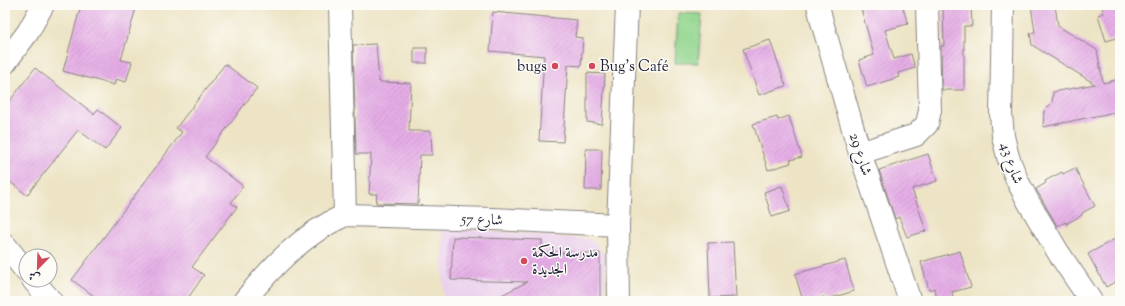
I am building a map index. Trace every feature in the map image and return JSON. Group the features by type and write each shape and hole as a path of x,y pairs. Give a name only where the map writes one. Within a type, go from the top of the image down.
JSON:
{"street":[{"path":"5,63 28,32 43,5"},
{"path":"340,5 345,215"},
{"path":"619,301 618,225 627,5"},
{"name":"شارع 29","path":"818,5 860,153 910,301"},
{"path":"860,153 916,135 927,124 930,110 927,5"},
{"name":"شارع 43","path":"1003,5 1001,114 1003,136 1008,157 1016,180 1029,203 1058,252 1091,301"},
{"name":"شارع 57","path":"244,301 266,274 308,236 328,223 345,215 492,219 618,225"},
{"path":"5,245 18,261"},
{"path":"39,288 50,301"}],"shaded area":[{"name":"مدرسة الحكمة الجديدة","path":"443,227 588,239 596,243 605,256 605,301 443,301"}],"green space":[{"path":"678,13 702,14 698,63 675,63"}],"building":[{"path":"81,5 137,5 121,60 132,62 126,82 116,79 114,85 63,71"},
{"path":"860,5 902,5 908,24 885,30 894,59 911,54 915,68 898,73 899,77 867,87 859,60 874,55"},
{"path":"943,5 971,5 972,26 964,26 964,90 942,90 941,46 944,46"},
{"path":"1031,5 1055,5 1058,26 1097,50 1103,83 1120,79 1120,111 1043,127 1044,111 1052,103 1053,92 1095,84 1032,45 1030,33 1035,32"},
{"path":"1101,5 1120,5 1120,37 1106,41 1098,15 1104,13"},
{"path":"493,12 577,20 575,37 583,38 581,66 568,65 563,142 539,141 544,56 490,51"},
{"path":"770,40 786,86 759,95 743,49"},
{"path":"376,44 379,82 411,83 409,131 431,131 432,155 420,155 418,204 376,203 377,194 369,194 371,154 356,154 353,45"},
{"path":"414,48 427,48 427,63 414,63"},
{"path":"225,64 257,88 205,157 243,186 231,203 237,207 192,267 204,275 186,301 101,301 72,280 182,132 176,128"},
{"path":"35,68 94,114 98,109 122,128 105,150 78,130 27,195 5,178 5,107"},
{"path":"587,73 605,74 602,124 587,122"},
{"path":"789,116 802,157 790,160 791,163 768,170 753,124 777,117 778,120"},
{"path":"586,149 602,149 601,190 585,190"},
{"path":"928,154 937,181 912,189 926,231 907,237 899,217 895,219 879,170"},
{"path":"1075,168 1095,206 1066,224 1066,222 1057,226 1036,189 1046,183 1045,181 1062,172 1063,174"},
{"path":"782,186 790,211 772,217 764,192"},
{"path":"1120,236 1120,279 1106,287 1088,254"},
{"name":"مدرسة الحكمة الجديدة","path":"453,237 542,240 542,253 600,253 600,301 490,301 527,282 451,280"},
{"path":"733,242 736,297 710,298 708,243"},
{"path":"960,251 971,287 952,292 954,301 938,301 934,288 929,290 921,262"},
{"path":"845,260 854,291 825,300 824,297 810,301 803,301 795,274"}],"place":[{"name":"bugs","path":"555,66"},
{"name":"Bug's Café","path":"592,66"},
{"name":"مدرسة الحكمة الجديدة","path":"524,261"}]}
